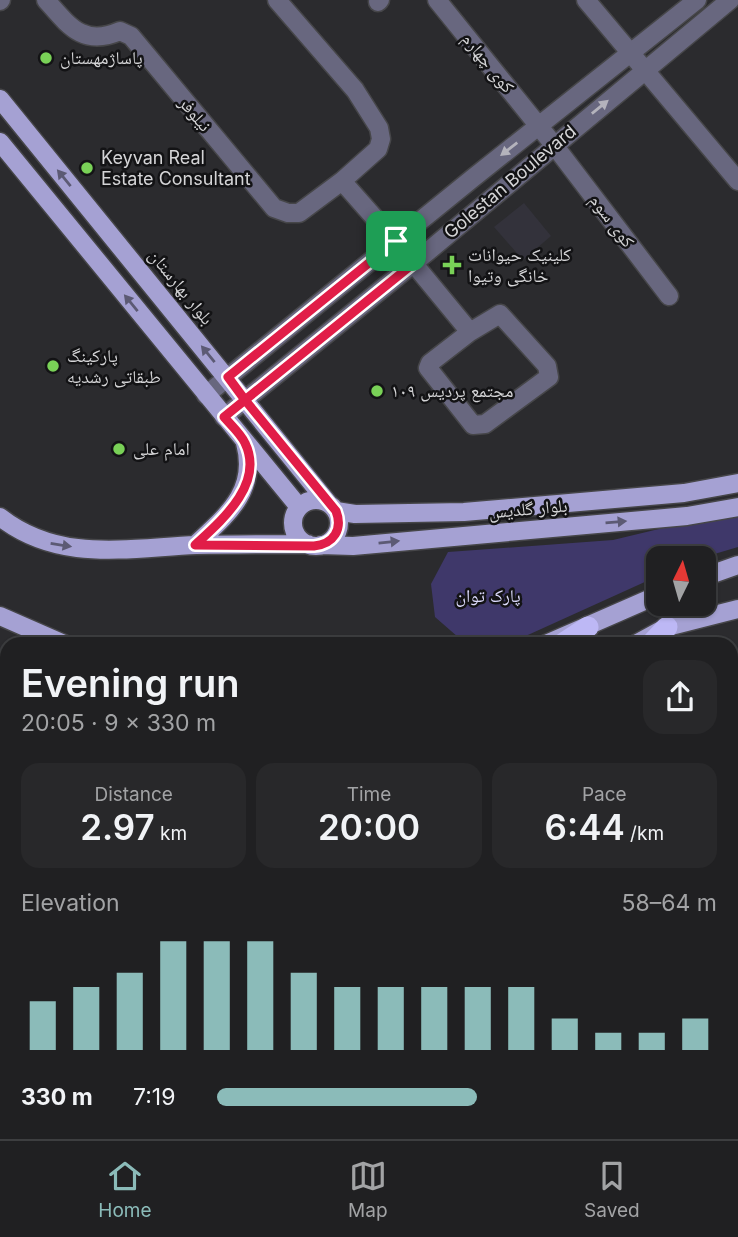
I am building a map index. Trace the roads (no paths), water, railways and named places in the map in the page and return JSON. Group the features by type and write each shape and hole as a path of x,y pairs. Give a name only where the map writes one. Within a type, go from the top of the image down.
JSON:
{"highway":[{"path":"573,637 588,627"},
{"path":"658,637 667,627"}],"main road":[{"name":"بلوار بهارستان","path":"0,99 332,507"},
{"path":"0,142 299,507"},
{"path":"195,545 220,522 244,490 250,460 245,442"},
{"name":"بلوار گلدیس","path":"332,507 355,514 464,512 684,493 738,483"},
{"path":"316,499 332,507 340,523 336,534 327,543 315,545 301,541 293,521 299,507 316,499"},
{"name":"بلوار گلدیس","path":"0,517 15,529 53,545 109,551 195,545 353,546 687,516 738,507"},
{"path":"716,573 738,565"},
{"path":"563,637 646,600"},
{"path":"649,637 667,627 738,609"},
{"path":"0,616 48,637"}],"street":[{"name":"نیلوفر","path":"46,0 77,32 93,38 120,32 131,36 274,208 288,213 299,213 342,181 378,149 381,139 379,128 355,90 277,0"},
{"name":"کوی چهارم","path":"437,0 554,145"},
{"path":"586,0 738,181"},
{"name":"Golestan Boulevard","path":"206,395 697,0"},
{"name":"Golestan Boulevard","path":"224,417 730,0"},
{"name":"کوی سوم","path":"554,145 670,296"},
{"path":"342,181 396,241 470,332"},
{"path":"500,314 547,366 549,372 549,377 485,424 478,426 473,425 428,368 430,363 470,332 500,314"}],"place":[{"name":"پاساژمهستان","path":"46,58"},
{"name":"Keyvan Real Estate Consultant","path":"87,168"},
{"name":"کلینیک حیوانات خانگی وتیوا","path":"452,265"},
{"name":"پارکینگ طبقاتی رشدیه","path":"53,366"},
{"name":"مجتمع پردیس ۱۰۹","path":"377,391"},
{"name":"امام علی","path":"119,449"}],"park label":[{"name":"پارک توان","path":"488,596"}]}
